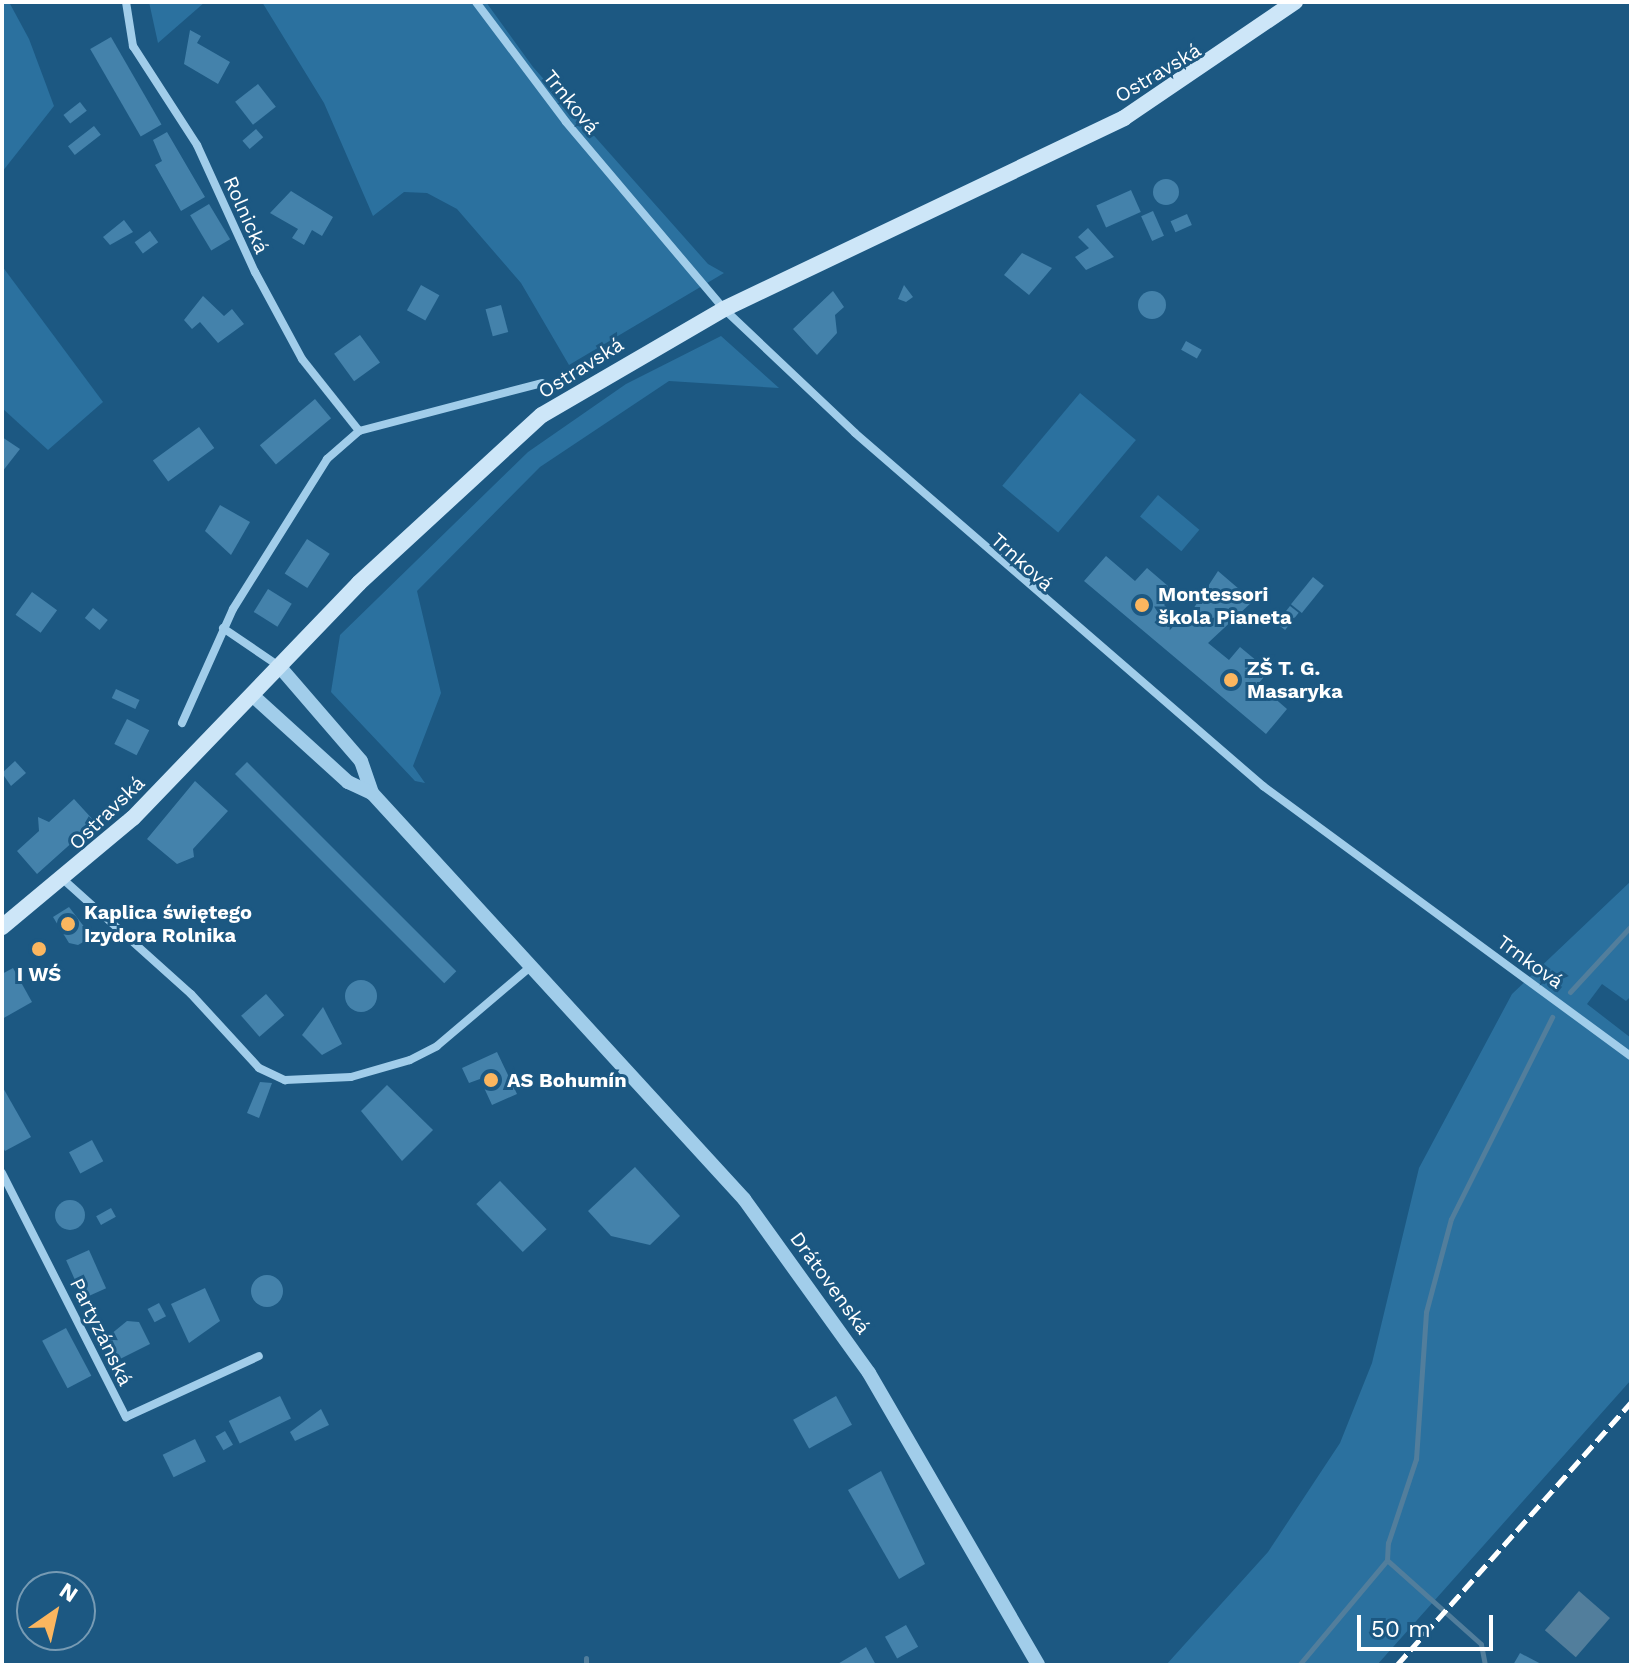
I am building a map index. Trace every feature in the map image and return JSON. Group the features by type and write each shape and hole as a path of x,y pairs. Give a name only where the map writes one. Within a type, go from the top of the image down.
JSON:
{"main road":[{"name":"Ostravská","path":"2,927 65,881 451,495 542,415 724,309 1124,118 1295,2"}],"street":[{"name":"Rolnická","path":"126,2 133,46 197,145 261,285 302,359 359,431"},
{"name":"Trnková","path":"476,2 566,122 724,309 1030,591 1179,717 1631,1056"},
{"name":"Ostravská","path":"359,431 542,383"},
{"path":"182,723 223,628 302,490 359,431"},
{"path":"223,628 279,666"},
{"name":"Drátovenská","path":"279,666 361,761 372,793"},
{"name":"Drátovenská","path":"252,695 348,782 372,793 744,1199 876,1385 1038,1665"},
{"path":"65,881 191,994 259,1068 285,1080 351,1077 410,1060 437,1046 530,967"},
{"name":"Partyzánská","path":"2,1173 126,1417 259,1356"}],"shaded area":[{"path":"2,2 9,2 29,39 54,106 2,172"},
{"path":"149,2 205,2 158,43"},
{"path":"262,2 486,2 533,67 708,264 724,273 569,365 521,283 457,209 427,193 404,192 373,216 324,103"},
{"path":"2,266 103,402 48,450 2,408"},
{"path":"721,336 779,388 669,381 540,467 417,591 441,693 413,766 425,783 415,781 331,692 340,635 528,452 626,384"},
{"path":"1080,393 1136,440 1058,533 1002,486"},
{"path":"1158,495 1199,530 1181,551 1140,516"},
{"path":"1631,881 1631,996 1626,1001 1602,984 1587,1004 1631,1038 1631,1380 1377,1665 1166,1665 1268,1552 1340,1443 1372,1363 1419,1168 1512,994"},
{"path":"1579,1591 1610,1618 1576,1657 1545,1630"}],"building":[{"path":"190,30 201,36 197,43 230,62 218,84 184,64"},
{"path":"111,37 162,124 141,136 90,49"},
{"path":"258,84 276,107 253,125 235,102"},
{"path":"80,102 87,111 70,124 63,115"},
{"path":"94,126 101,135 75,155 68,146"},
{"path":"256,129 263,137 250,149 242,141"},
{"path":"167,132 205,197 181,211 155,165 162,161 153,140"},
{"path":"1166,179 1175,183 1179,192 1175,201 1166,205 1157,201 1153,192 1157,183"},
{"path":"1131,190 1141,212 1106,227 1096,205"},
{"path":"291,191 333,217 322,236 312,230 304,245 292,238 298,229 270,213"},
{"path":"209,204 230,239 211,250 190,215"},
{"path":"1153,211 1164,236 1152,241 1141,216"},
{"path":"1187,214 1192,225 1175,232 1171,221"},
{"path":"124,220 133,232 110,245 103,237"},
{"path":"1088,228 1114,257 1086,270 1075,257 1089,248 1078,237"},
{"path":"150,231 158,242 143,253 135,242"},
{"path":"1022,253 1052,268 1029,295 1004,275"},
{"path":"421,285 439,295 425,321 407,310"},
{"path":"904,285 913,297 906,302 898,299"},
{"path":"833,291 844,307 835,315 837,333 817,355 793,329"},
{"path":"1152,291 1162,295 1166,305 1162,315 1152,319 1142,315 1138,305 1142,295"},
{"path":"203,296 224,316 232,309 244,324 218,343 200,322 192,329 184,320"},
{"path":"501,305 508,332 493,336 486,309"},
{"path":"360,335 380,363 354,381 334,354"},
{"path":"1186,341 1202,350 1197,358 1181,350"},
{"path":"315,399 331,418 276,464 260,445"},
{"path":"199,427 214,448 168,482 153,461"},
{"path":"2,437 20,449 2,472"},
{"path":"220,505 250,522 231,555 205,531"},
{"path":"307,539 330,554 307,588 285,573"},
{"path":"1106,556 1135,581 1147,568 1175,592 1164,605 1184,623 1218,571 1253,601 1208,643 1229,660 1240,647 1269,671 1258,684 1287,709 1266,734 1084,581"},
{"path":"1313,577 1324,586 1302,613 1291,604"},
{"path":"268,589 292,604 277,627 254,612"},
{"path":"32,592 57,610 41,633 16,615"},
{"path":"1290,606 1299,613 1285,630 1276,623"},
{"path":"93,608 108,620 100,630 85,618"},
{"path":"116,689 140,700 135,709 112,698"},
{"path":"127,719 149,730 137,755 114,744"},
{"path":"15,761 26,773 11,786 2,773"},
{"path":"247,762 456,971 444,983 235,774"},
{"path":"195,781 228,811 193,849 194,857 177,864 147,839"},
{"path":"74,799 95,822 37,874 17,851 39,831 38,817 49,822"},
{"name":"Kaplica świętego Izydora Rolnika","path":"69,907 92,937 78,945 69,943 53,917"},
{"path":"13,968 32,1002 2,1019 2,974"},
{"path":"361,980 372,985 377,996 372,1007 361,1012 350,1007 345,996 350,985"},
{"path":"266,994 284,1015 259,1037 241,1016"},
{"path":"323,1007 342,1044 322,1055 302,1035"},
{"path":"497,1052 517,1094 492,1105 480,1079 469,1083 462,1068"},
{"path":"260,1082 272,1083 259,1118 247,1113"},
{"path":"387,1085 433,1130 402,1161 361,1111"},
{"path":"2,1086 31,1137 5,1151 2,1146"},
{"path":"92,1140 103,1161 80,1173 69,1152"},
{"path":"635,1167 680,1216 650,1245 611,1236 588,1211"},
{"path":"500,1181 547,1229 523,1252 476,1204"},
{"path":"70,1200 81,1204 85,1215 81,1226 70,1230 59,1226 55,1215 59,1204"},
{"path":"111,1208 116,1217 101,1225 96,1216"},
{"path":"89,1250 106,1288 83,1299 66,1260"},
{"path":"267,1275 278,1280 283,1291 278,1302 267,1307 256,1302 251,1291 256,1280"},
{"path":"205,1288 220,1321 189,1343 171,1304"},
{"path":"159,1303 166,1316 155,1322 148,1309"},
{"path":"127,1321 139,1322 150,1344 116,1361 105,1339"},
{"path":"66,1328 91,1376 68,1388 42,1341"},
{"path":"280,1396 291,1418 240,1443 229,1421"},
{"path":"836,1396 852,1425 809,1449 793,1420"},
{"path":"321,1409 329,1425 295,1441 290,1432"},
{"path":"225,1431 233,1445 223,1450 215,1436"},
{"path":"195,1439 206,1461 174,1477 163,1455"},
{"path":"881,1471 925,1564 899,1579 848,1490"},
{"path":"906,1625 918,1647 897,1659 885,1637"},
{"path":"866,1647 876,1665 836,1665"},
{"path":"1520,1653 1543,1665 1513,1665"}],"waterway":[{"path":"1570,992 1631,926"},
{"path":"1485,1665 1481,1644 1387,1560 1388,1543 1416,1459 1426,1312 1451,1219 1552,1017"},
{"path":"1299,1665 1387,1560"},
{"path":"586,1658 586,1665"}],"railway":[{"path":"1397,1665 1631,1402"}],"place":[{"name":"Montessori škola Pianeta","path":"1142,605"},
{"name":"ZŠ T. G. Masaryka","path":"1231,680"},
{"name":"Kaplica świętego Izydora Rolnika","path":"68,924"},
{"name":"I WŚ","path":"39,949"},
{"name":"AS Bohumín","path":"491,1080"}]}
